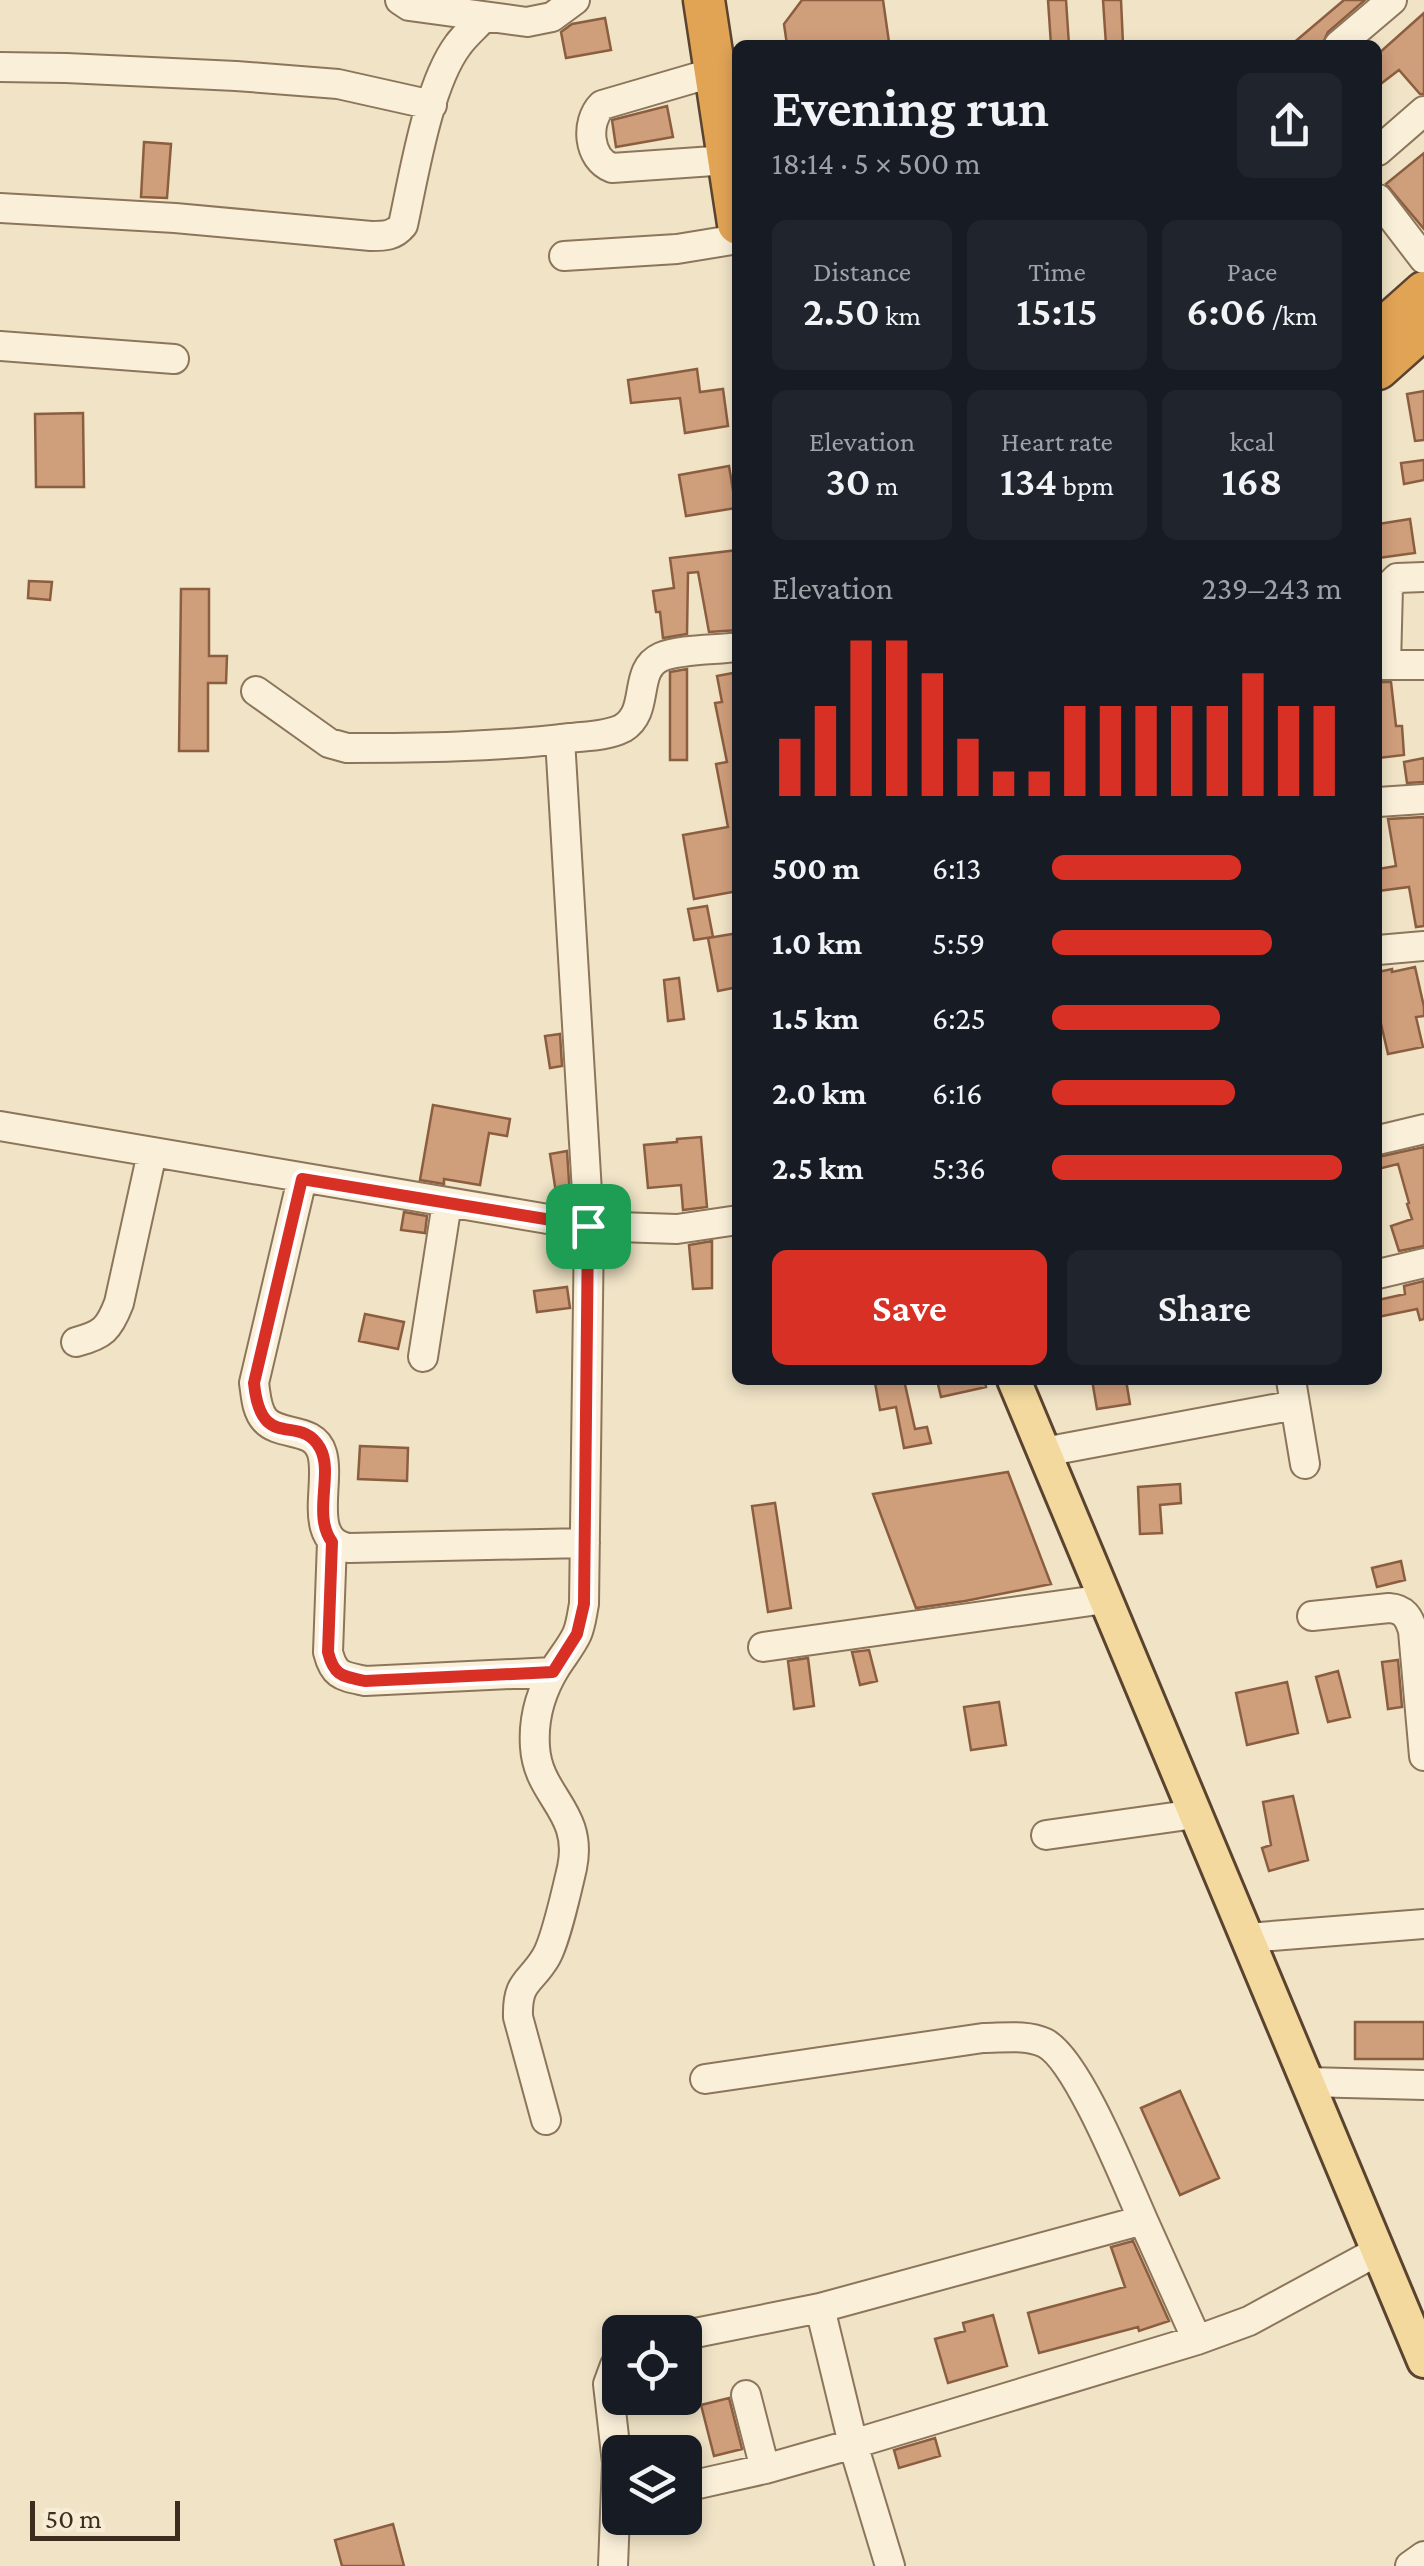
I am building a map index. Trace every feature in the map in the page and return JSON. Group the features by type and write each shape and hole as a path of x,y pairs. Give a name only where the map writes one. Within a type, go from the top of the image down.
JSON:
{"highway":[{"path":"704,0 732,186"},
{"path":"1382,329 1424,292"},
{"path":"1382,365 1424,328"}],"main road":[{"path":"1016,1385 1424,2361"}],"street":[{"path":"400,0 409,6 527,22 552,17 575,0"},
{"path":"1346,40 1392,0"},
{"path":"0,208 384,236 396,233 403,225 432,105 447,64 484,16"},
{"path":"0,67 142,71 338,84 432,105"},
{"path":"715,72 602,104 594,113 590,128 595,155 612,168 728,160"},
{"path":"1382,148 1424,111"},
{"path":"1382,204 1424,258"},
{"path":"564,256 677,249 732,240"},
{"path":"0,346 174,359"},
{"path":"1424,577 1397,578 1388,587 1382,664 1424,665"},
{"path":"256,691 329,743 347,748 490,745 560,739 610,733 630,722 640,702 646,668 658,658 732,649"},
{"path":"546,2120 518,2017 518,2000 522,1986 547,1956 573,1865 573,1832 566,1812 539,1771 535,1722 540,1698 577,1634 584,1604 585,1543 588,1226 560,739"},
{"path":"1382,802 1424,799"},
{"path":"1382,950 1424,946"},
{"path":"0,1126 588,1226 677,1229 732,1221"},
{"path":"1382,1139 1424,1128"},
{"path":"76,1342 96,1337 113,1318 152,1153"},
{"path":"302,1179 254,1383 262,1418 307,1436 320,1447 324,1457 326,1534 332,1542 349,1548 585,1543"},
{"path":"422,1357 447,1203"},
{"path":"1382,1273 1424,1263"},
{"path":"1044,1452 1293,1393 1305,1464"},
{"path":"332,1542 328,1652 338,1674 365,1681 553,1672"},
{"path":"764,1647 1105,1599"},
{"path":"1312,1616 1389,1608 1405,1613 1413,1631 1424,1756"},
{"path":"1046,1834 1195,1814"},
{"path":"1246,1938 1424,1924"},
{"path":"705,2079 983,2038 1026,2037 1046,2044 1066,2060 1096,2118 1197,2340"},
{"path":"1307,2082 1424,2085"},
{"path":"702,2332 820,2308 1144,2220"},
{"path":"702,2483 765,2470 1197,2340 1249,2321 1378,2251"},
{"path":"820,2308 853,2444 890,2566"},
{"path":"746,2394 765,2470"},
{"path":"614,2566 616,2535"},
{"path":"1410,2566 1424,2556"}],"building":[{"path":"802,0 883,0 889,40 786,40 784,24"},
{"path":"1048,0 1066,0 1069,40 1051,40"},
{"path":"1103,0 1121,0 1123,40 1106,40"},
{"path":"1344,0 1365,0 1328,32 1324,40 1297,40"},
{"path":"1424,13 1424,94 1399,70 1382,83 1382,50"},
{"path":"605,18 611,50 566,58 561,32 572,24"},
{"path":"667,106 673,137 616,147 612,120"},
{"path":"144,142 171,144 167,198 141,197"},
{"path":"1424,153 1424,229 1386,184"},
{"path":"697,369 700,392 723,389 728,426 685,433 680,398 631,403 628,380"},
{"path":"1424,391 1424,440 1415,441 1407,394"},
{"path":"83,413 84,487 36,487 35,414"},
{"path":"1424,460 1424,480 1404,484 1401,463"},
{"path":"729,466 732,509 686,516 679,475"},
{"path":"1410,519 1415,553 1382,557 1382,523"},
{"path":"732,551 732,630 709,632 698,572 688,573 687,634 663,638 653,591 674,588 670,558"},
{"path":"29,581 52,582 50,600 28,598"},
{"path":"181,589 209,589 209,656 227,656 226,683 208,683 208,751 179,751"},
{"path":"687,669 687,760 670,760 670,672"},
{"path":"732,673 732,892 694,899 683,835 728,827 716,764 727,762 715,703 722,702 717,676"},
{"path":"1382,682 1391,682 1396,726 1402,726 1404,755 1382,758"},
{"path":"1424,758 1424,782 1407,783 1404,762"},
{"path":"1424,817 1424,926 1416,927 1409,887 1382,890 1382,868 1396,866 1388,819"},
{"path":"707,906 713,937 694,940 688,909"},
{"path":"732,934 732,988 718,991 708,938"},
{"path":"1415,967 1424,1007 1424,1016 1416,1017 1423,1047 1388,1054 1382,1028 1382,971"},
{"path":"679,978 684,1019 668,1021 664,980"},
{"path":"560,1034 562,1066 550,1068 545,1036"},
{"path":"433,1105 510,1119 507,1136 489,1133 480,1185 420,1180"},
{"path":"701,1137 707,1207 683,1210 681,1185 648,1188 644,1145"},
{"path":"1424,1147 1424,1246 1399,1251 1391,1226 1412,1219 1398,1164 1382,1168 1382,1156"},
{"path":"567,1151 570,1197 557,1199 550,1154"},
{"path":"404,1212 427,1216 425,1233 401,1230"},
{"path":"712,1241 712,1288 693,1289 689,1245"},
{"path":"1424,1281 1424,1319 1420,1320 1417,1309 1382,1316 1382,1299 1405,1294 1404,1286"},
{"path":"567,1287 570,1308 537,1312 534,1291"},
{"path":"365,1314 404,1322 398,1349 359,1341"},
{"path":"875,1385 905,1385 915,1429 927,1427 931,1443 904,1448 896,1407 880,1410"},
{"path":"938,1385 986,1385 986,1387 941,1397"},
{"path":"1093,1385 1127,1385 1130,1404 1097,1409"},
{"path":"360,1446 408,1448 407,1481 358,1479"},
{"path":"1008,1472 1051,1584 916,1608 873,1494"},
{"path":"1180,1484 1181,1503 1160,1505 1162,1533 1140,1534 1138,1487"},
{"path":"775,1503 791,1608 768,1612 752,1506"},
{"path":"1401,1561 1405,1580 1377,1587 1372,1568"},
{"path":"869,1650 877,1681 860,1685 852,1652"},
{"path":"808,1658 814,1706 794,1709 788,1661"},
{"path":"1398,1660 1402,1707 1388,1709 1382,1662"},
{"path":"1338,1671 1350,1717 1328,1722 1316,1677"},
{"path":"1287,1682 1298,1733 1247,1745 1236,1693"},
{"path":"999,1702 1006,1745 971,1750 964,1707"},
{"path":"1293,1796 1308,1860 1269,1871 1262,1848 1271,1845 1263,1802"},
{"path":"1355,2022 1424,2022 1424,2059 1355,2059"},
{"path":"1180,2091 1219,2178 1180,2195 1141,2108"},
{"path":"1133,2241 1169,2321 1039,2353 1028,2313 1125,2287 1111,2247"},
{"path":"993,2315 1007,2366 948,2383 935,2339 965,2331 963,2323"},
{"path":"729,2398 742,2449 714,2456 702,2405"},
{"path":"935,2438 940,2456 899,2468 894,2450"},
{"path":"393,2524 404,2566 342,2566 335,2540"}],"route":[{"path":"302,1179 588,1226 584,1604 577,1634 553,1672 365,1681 338,1674 328,1652 332,1542 326,1534 324,1518 324,1457 320,1447 307,1436 262,1418 254,1383 302,1179"}]}
